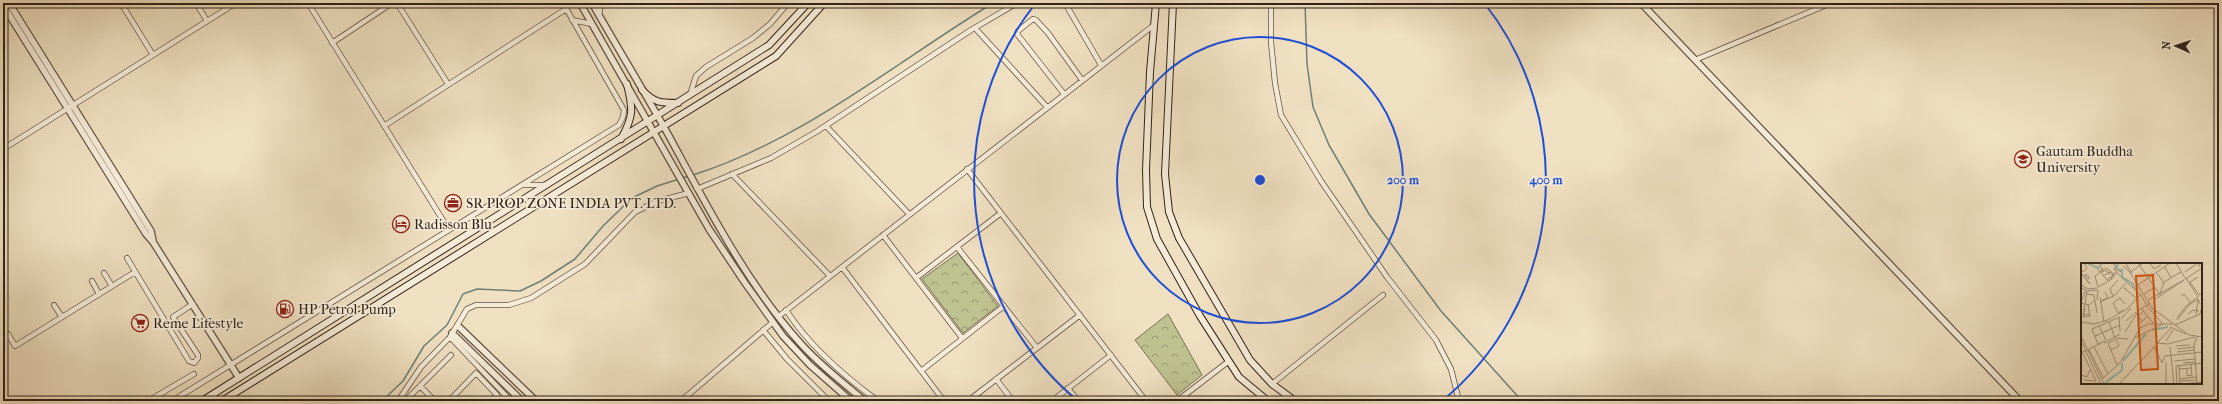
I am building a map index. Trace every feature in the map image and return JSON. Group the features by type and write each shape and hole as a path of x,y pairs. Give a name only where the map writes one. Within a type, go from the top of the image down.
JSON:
{"main road":[{"path":"202,401 649,122 769,45 808,3"},
{"path":"222,401 776,56 824,3"},
{"path":"1156,3 1150,72 1146,170 1148,207 1157,239 1200,316 1228,361 1239,377 1268,401"},
{"path":"1173,3 1165,174 1169,212 1179,238 1218,308 1250,360 1272,384 1295,401"},
{"path":"620,140 632,117 632,106 627,84"},
{"path":"642,90 652,100 659,103 678,103"}],"street":[{"path":"9,3 151,231 153,242"},
{"path":"121,3 153,54"},
{"path":"196,3 207,21"},
{"path":"3,149 236,3"},
{"path":"308,3 449,230"},
{"path":"332,42 392,3"},
{"path":"397,3 448,84"},
{"path":"172,401 619,125 624,117 624,110 563,3"},
{"path":"580,3 709,229 783,336 810,365 851,401"},
{"path":"592,3 663,126 716,224 779,316 801,344 823,366 865,401"},
{"path":"599,15 601,3"},
{"path":"689,96 696,76 706,67 753,38 770,24 788,3"},
{"path":"696,187 771,158 826,126 975,28 1018,3"},
{"path":"1065,3 1101,65"},
{"path":"1271,3 1271,42 1275,83 1281,115 1321,181 1387,277 1436,340 1450,369 1459,401"},
{"path":"1641,3 2020,401"},
{"path":"1695,60 1831,3"},
{"path":"3,5 146,234 153,242 239,378"},
{"path":"384,126 566,9"},
{"path":"572,20 592,24"},
{"path":"1064,94 1017,34 1018,31 1030,21 1036,20 1048,33 1082,80"},
{"path":"779,316 1154,25"},
{"path":"975,28 1047,107"},
{"path":"826,126 909,214"},
{"path":"967,169 1146,401"},
{"path":"732,174 830,276"},
{"path":"522,185 547,185"},
{"path":"398,401 421,367 458,326 467,309 476,305 508,304 518,302 550,287 585,264 635,212 654,203 689,193"},
{"path":"916,278 1001,213"},
{"path":"883,235 962,338"},
{"path":"957,247 1037,348"},
{"path":"127,258 189,361 194,363 198,358 198,355 173,317 193,304"},
{"path":"842,267 944,401"},
{"path":"8,334 15,346 135,272"},
{"path":"104,273 112,286"},
{"path":"92,281 99,294"},
{"path":"1272,384 1383,295"},
{"path":"54,304 62,317"},
{"path":"921,371 1004,306"},
{"path":"786,310 810,340 860,388 878,401"},
{"path":"968,401 1080,315"},
{"path":"681,401 773,322"},
{"path":"458,326 536,401"},
{"path":"763,330 787,359 829,401"},
{"path":"451,335 511,401"},
{"path":"451,335 522,401"},
{"path":"405,401 450,355"},
{"path":"1052,401 1111,355"},
{"path":"1177,401 1228,361"},
{"path":"449,401 476,373 497,395 491,401"},
{"path":"148,401 194,374"},
{"path":"996,379 1013,401"},
{"path":"420,386 435,401"},
{"path":"1068,388 1078,401"}],"green space":[{"path":"958,253 998,306 963,333 922,279"},
{"path":"1168,314 1202,375 1177,395 1135,340"}],"waterway":[{"path":"693,175 733,160 772,142 810,121 884,75 956,26 993,3"},
{"path":"1305,3 1307,64 1313,107 1329,145 1369,214 1441,311 1522,401"},
{"path":"382,401 403,381 424,346 447,325 463,294 477,289 520,291 541,281 575,259 603,226 632,198 657,186 689,176"}],"place":[{"name":"Gautam Buddha University","path":"2023,159"},
{"name":"SR PROP ZONE INDIA PVT. LTD.","path":"453,203"},
{"name":"Radisson Blu","path":"401,224"},
{"name":"HP Petrol Pump","path":"285,309"},
{"name":"Reme Lifestyle","path":"140,323"}]}
